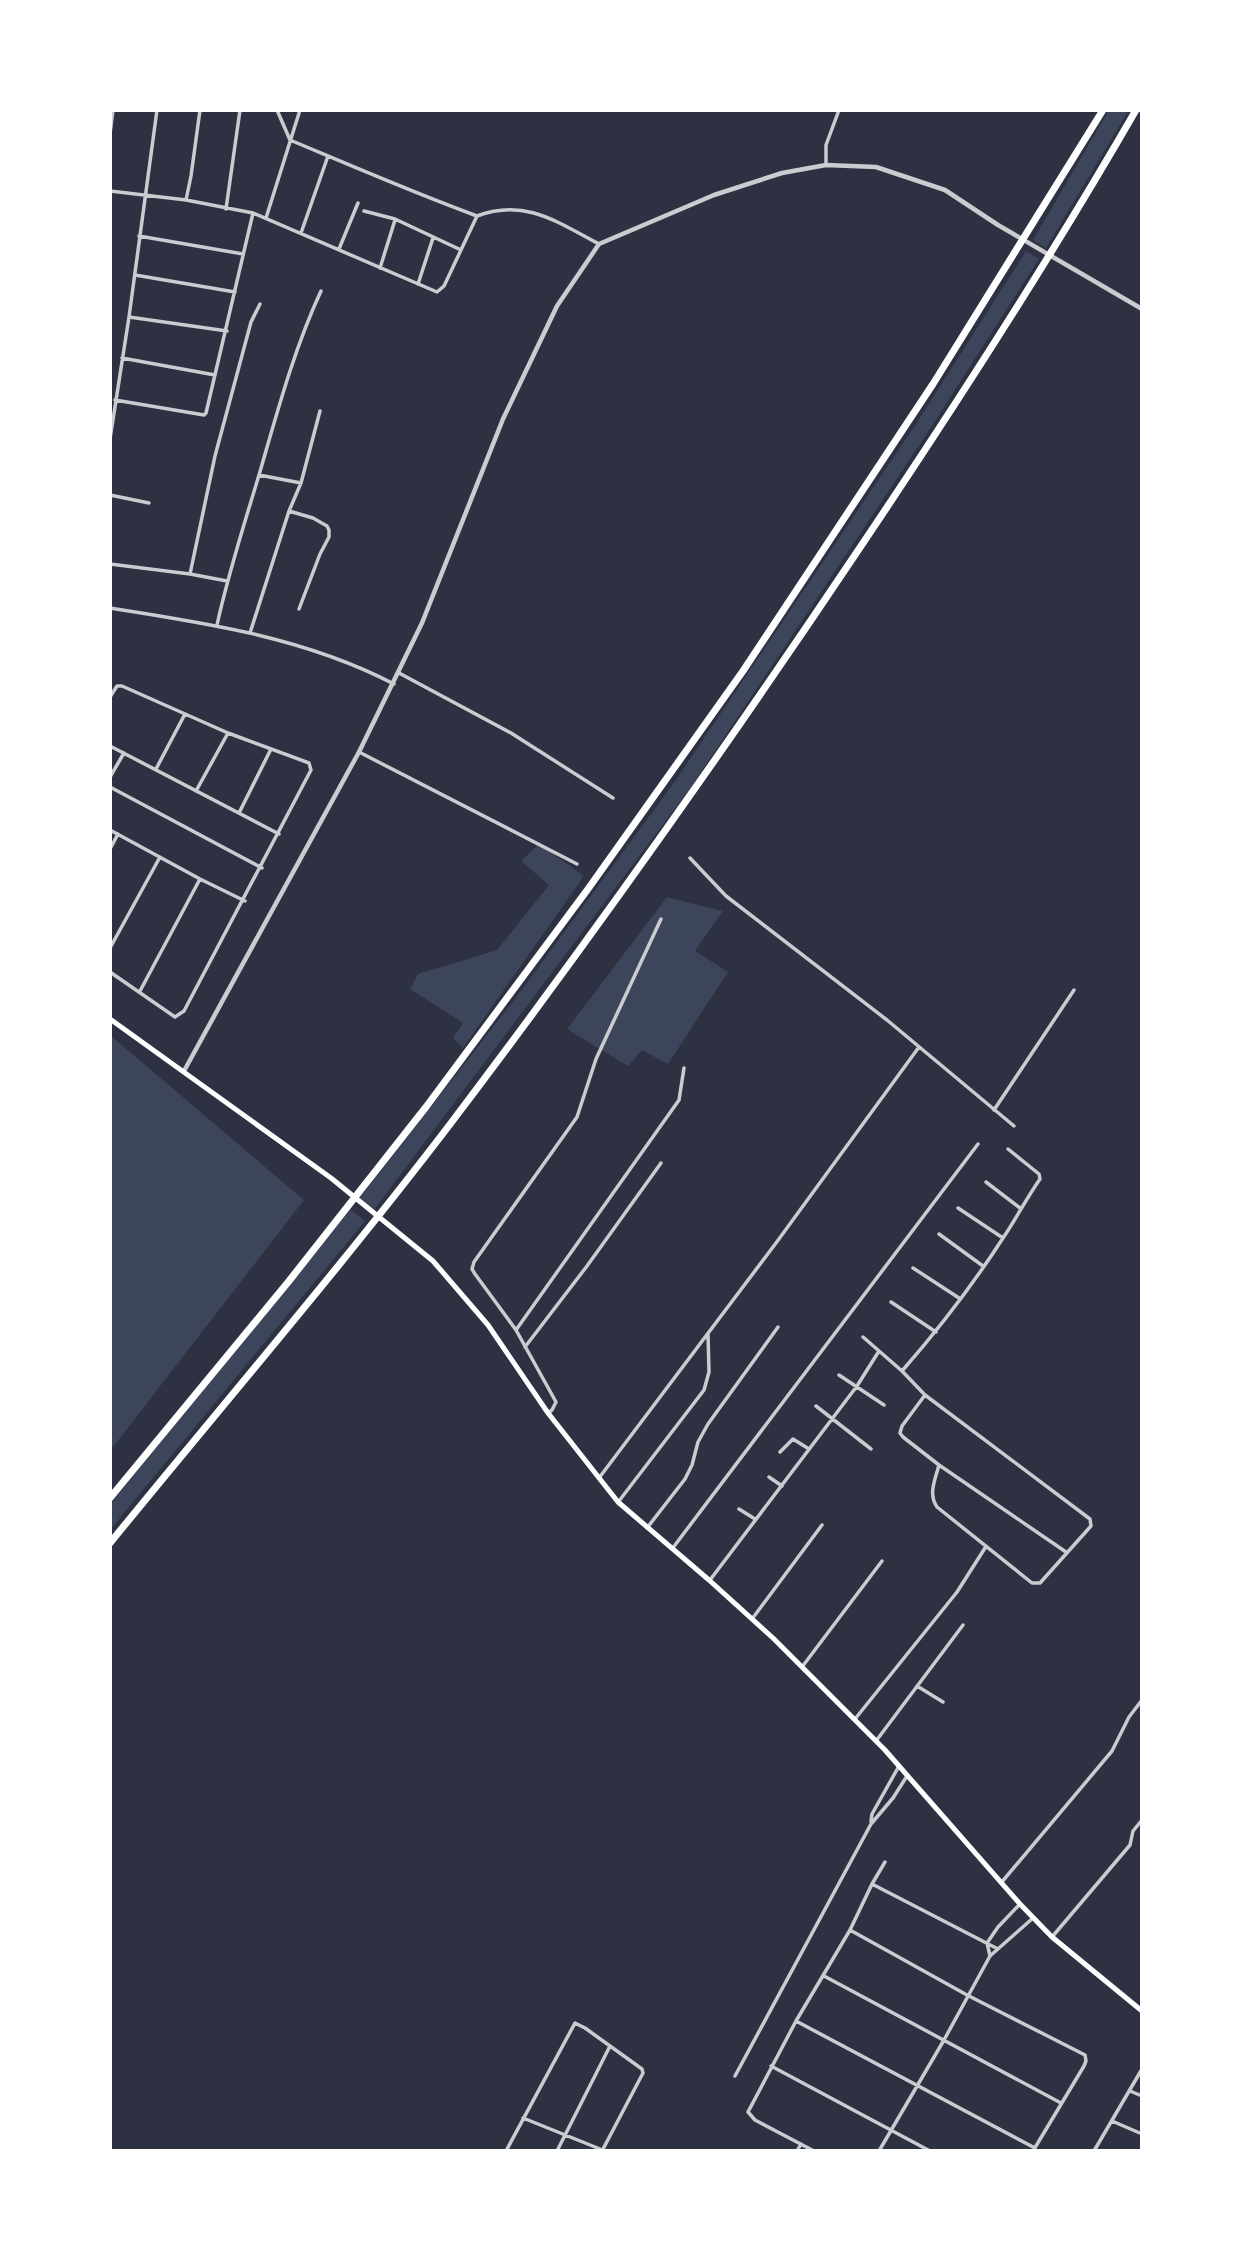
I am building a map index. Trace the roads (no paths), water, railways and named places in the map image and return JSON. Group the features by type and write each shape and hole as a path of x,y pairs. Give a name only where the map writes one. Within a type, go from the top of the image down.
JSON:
{"highway":[{"path":"110,1498 289,1281 426,1107 589,889 751,660 933,384 1103,110"},
{"path":"110,1543 449,1125 611,908 765,690 959,399 1136,110"}],"main road":[{"path":"110,1019 331,1178 433,1261 488,1325 548,1413 618,1502 709,1580 802,1667 876,1741 1052,1937 1142,2011"}],"street":[{"path":"110,134 113,110"},
{"path":"110,439 130,317 157,110"},
{"path":"186,200 200,110"},
{"path":"226,209 240,110"},
{"path":"277,110 290,140 415,193 477,216 492,210 517,208 556,221 599,244"},
{"path":"266,219 300,110"},
{"path":"825,165 826,145 839,110"},
{"path":"301,233 328,156"},
{"path":"184,1072 394,684 422,623 503,419 558,306 599,244 714,195 782,173 825,165 876,167 945,190 998,225 1142,309"},
{"path":"110,191 186,200 253,214 437,292 441,290 477,216"},
{"path":"339,249 358,203"},
{"path":"364,211 395,219 461,250"},
{"path":"115,400 204,415 208,410 253,214"},
{"path":"380,268 395,219"},
{"path":"139,236 243,254"},
{"path":"418,284 433,239"},
{"path":"135,275 235,292"},
{"path":"217,625 227,581 307,320 321,291"},
{"path":"190,574 215,456 251,322 260,304"},
{"path":"130,317 227,331"},
{"path":"122,358 215,375"},
{"path":"110,392 116,393"},
{"path":"250,633 289,511 301,483 320,411"},
{"path":"259,475 301,483"},
{"path":"110,495 149,503"},
{"path":"289,511 313,518 329,530 329,537 299,610"},
{"path":"110,564 227,581"},
{"path":"110,608 250,633 331,656 394,684"},
{"path":"399,673 511,733 613,798"},
{"path":"110,698 117,686 122,686 228,733 309,763 312,770 262,868 180,1016 175,1017 110,972"},
{"path":"156,769 185,714"},
{"path":"195,791 228,733"},
{"path":"110,746 279,835"},
{"path":"239,813 271,749"},
{"path":"359,752 576,864"},
{"path":"110,777 124,753"},
{"path":"110,787 262,868"},
{"path":"110,830 244,901"},
{"path":"110,849 118,834"},
{"path":"110,948 160,857"},
{"path":"690,858 726,896 919,1047 1014,1126"},
{"path":"140,991 200,879"},
{"path":"548,1413 556,1402 516,1331 472,1269 474,1262 577,1117 596,1059 661,919"},
{"path":"995,1110 1074,990"},
{"path":"599,1478 919,1047"},
{"path":"516,1331 679,1100 684,1068"},
{"path":"673,1549 978,1144"},
{"path":"902,1371 936,1332 1003,1238 1041,1176 1008,1150"},
{"path":"525,1347 661,1163"},
{"path":"986,1182 1020,1208"},
{"path":"958,1208 1003,1238"},
{"path":"939,1234 983,1266"},
{"path":"913,1268 959,1298"},
{"path":"891,1302 936,1332"},
{"path":"647,1528 685,1479 698,1442 708,1424 778,1327"},
{"path":"618,1502 704,1390 709,1372 708,1334"},
{"path":"863,1337 925,1395 1090,1519 1091,1526 1036,1585 985,1548 932,1501 939,1465"},
{"path":"709,1580 857,1386 879,1351"},
{"path":"839,1375 884,1405"},
{"path":"925,1395 902,1426 901,1433 939,1465 1066,1552"},
{"path":"817,1406 871,1449"},
{"path":"779,1452 793,1439 809,1449"},
{"path":"769,1477 782,1486"},
{"path":"739,1509 755,1519"},
{"path":"752,1619 822,1525"},
{"path":"854,1720 957,1592 985,1548"},
{"path":"802,1667 882,1561"},
{"path":"876,1741 963,1625"},
{"path":"917,1686 943,1702"},
{"path":"1001,1883 1112,1751 1129,1717 1142,1700"},
{"path":"871,1824 872,1814 899,1766"},
{"path":"735,2076 871,1824 907,1776"},
{"path":"1052,1937 1130,1845 1133,1831 1142,1821"},
{"path":"814,2151 755,2120 748,2112 885,1862"},
{"path":"872,1884 998,1949"},
{"path":"990,1956 987,1943 1020,1904"},
{"path":"879,2151 990,1956 1033,1917"},
{"path":"796,2021 1034,2149 1086,2061 1085,2055 850,1930"},
{"path":"824,1976 1061,2103"},
{"path":"506,2151 523,2118 575,2023 642,2069 643,2073 603,2150 523,2118"},
{"path":"557,2151 610,2046"},
{"path":"771,2066 930,2151"},
{"path":"1094,2151 1142,2069"},
{"path":"1130,2091 1142,2096"},
{"path":"1112,2121 1142,2134"},
{"path":"797,2151 801,2144"}]}
